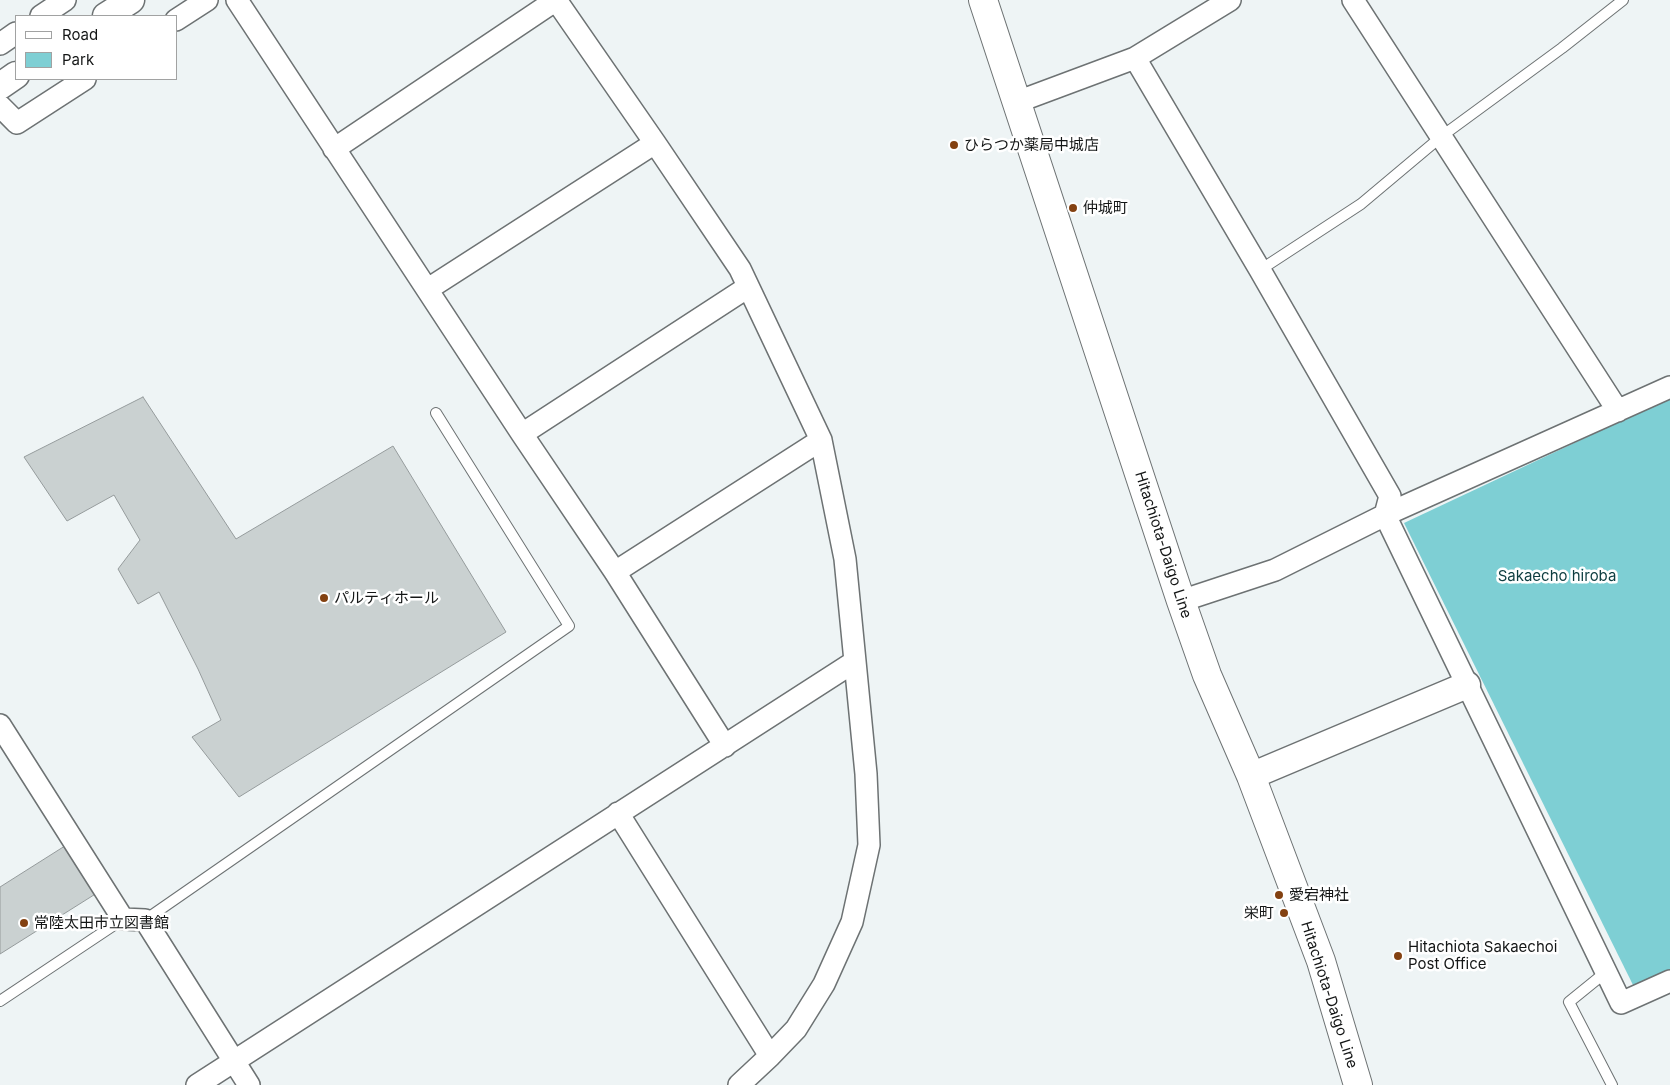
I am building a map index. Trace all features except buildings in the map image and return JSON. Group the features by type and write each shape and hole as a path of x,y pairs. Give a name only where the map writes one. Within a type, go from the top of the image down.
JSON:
{"main road":[{"name":"Hitachiota-Daigo Line","path":"983,0 1181,601 1207,675 1251,776 1320,961 1358,1085"}],"street":[{"path":"42,15 65,0"},
{"path":"178,19 207,0"},
{"path":"237,0 522,434 615,572 725,746"},
{"path":"334,149 556,0 740,269 820,440 844,559 866,774 869,845 852,922 824,984 796,1029 739,1085"},
{"path":"1017,102 1134,58 1230,0"},
{"path":"1354,0 1618,411"},
{"path":"0,44 15,34"},
{"path":"1134,58 1260,270 1390,496 1385,515 1621,1004 1670,981"},
{"path":"0,86 15,77"},
{"path":"0,106 17,123 83,80"},
{"path":"428,289 655,143"},
{"path":"522,434 748,287"},
{"path":"1181,601 1275,570 1385,515 1670,387"},
{"path":"615,572 820,440"},
{"path":"197,1085 854,662"},
{"path":"1251,776 1467,685"},
{"path":"0,725 123,919 145,920 249,1085"},
{"path":"618,813 770,1056"}],"lane":[{"path":"1260,270 1360,204 1442,136 1562,48 1623,0"},
{"path":"145,920 569,626 436,413"},
{"path":"0,1001 123,919"},
{"path":"1606,972 1570,1002 1612,1085"}],"green space":[{"name":"Sakaecho hiroba","path":"1670,398 1670,973 1635,989 1404,523"}],"place":[{"name":"ひらつか薬局中城店","path":"954,145"},
{"name":"仲城町","path":"1073,208"},
{"name":"パルティホール","path":"324,598"},
{"name":"愛宕神社","path":"1279,895"},
{"name":"栄町","path":"1284,913"},
{"name":"常陸太田市立図書館","path":"24,923"},
{"name":"Hitachiota Sakaechoi Post Office","path":"1398,956"}]}
